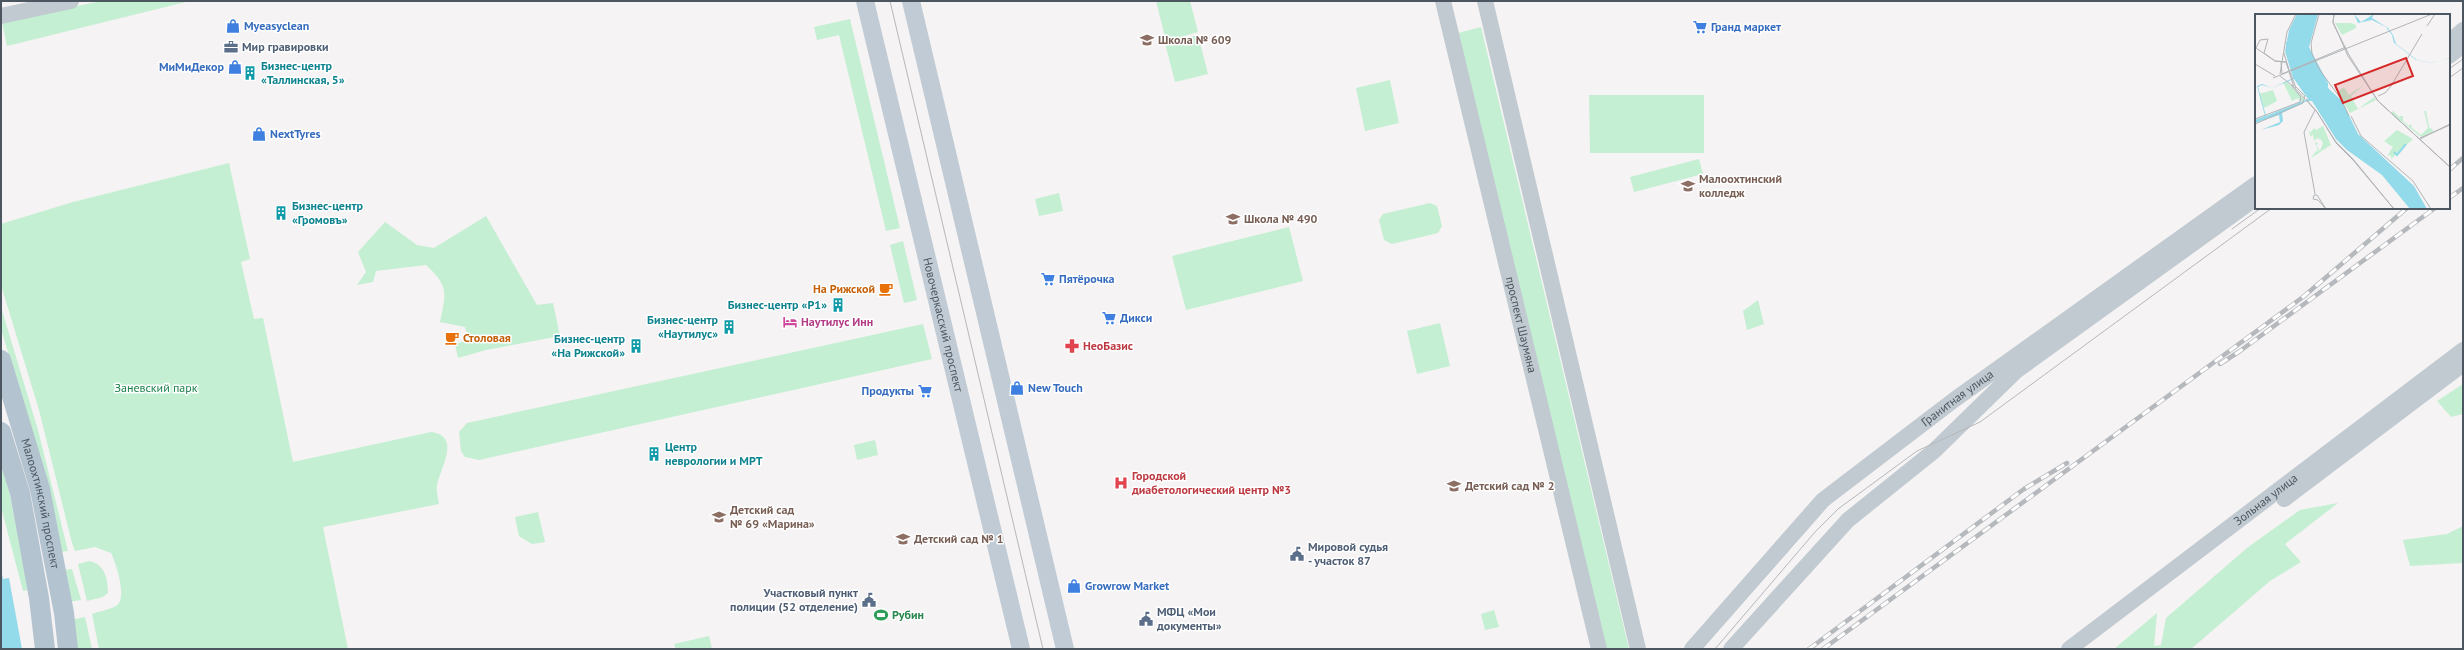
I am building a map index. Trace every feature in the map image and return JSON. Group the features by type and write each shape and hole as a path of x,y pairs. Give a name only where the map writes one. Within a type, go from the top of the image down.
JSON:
{"main road":[{"name":"Новочеркасский проспект","path":"865,1 1021,649"},
{"path":"911,1 1065,649"},
{"name":"Малоохтинский проспект","path":"1,360 40,489 64,613 68,649"},
{"name":"Малоохтинский проспект","path":"1,432 20,493 39,598 45,649"}],"street":[{"path":"1,16 71,1"},
{"name":"проспект Шаумяна","path":"1443,1 1599,649"},
{"path":"1485,1 1638,649"},
{"path":"2450,41 2463,30"},
{"path":"2450,55 2463,45"},
{"name":"Гранитная улица","path":"1692,649 1823,500 1954,400 2255,185"},
{"name":"Гранитная улица","path":"1731,649 1848,520 1934,451 2016,371 2255,199"},
{"name":"Зольная улица","path":"2069,649 2463,350"},
{"name":"Зольная улица","path":"2087,649 2463,364"}],"green space":[{"path":"101,1 190,1 7,46 2,22"},
{"path":"1156,1 1190,1 1198,32 1166,41"},
{"path":"850,19 900,228 886,231 839,35 817,40 814,27"},
{"path":"1481,27 1629,649 1606,649 1458,33"},
{"path":"1198,35 1208,74 1175,82 1165,43"},
{"path":"1390,80 1399,123 1365,131 1356,88"},
{"path":"1589,95 1704,95 1704,153 1590,153"},
{"path":"1699,159 1703,174 1634,192 1630,177"},
{"name":"Заневский парк","path":"229,163 250,259 241,262 254,319 263,318 293,462 431,432 440,435 445,440 447,446 445,462 437,485 439,504 323,527 348,649 99,649 92,614 116,606 121,596 120,581 111,553 95,547 75,551 72,543 39,410 1,285 1,224 73,202"},
{"path":"1059,193 1063,211 1039,216 1035,199"},
{"path":"1430,203 1437,206 1442,226 1438,233 1392,244 1384,240 1379,220 1383,214"},
{"path":"486,216 537,305 553,303 560,336 486,350 458,358 455,344 469,340 465,327 440,322 444,304 444,290 439,279 426,265 376,271 373,282 357,285 366,272 358,252 385,222 417,245 434,248"},
{"path":"1289,227 1303,281 1186,310 1172,256"},
{"path":"903,241 917,300 904,303 890,245"},
{"path":"1758,300 1764,324 1747,330 1743,311"},
{"path":"1,307 38,430 68,551 60,552 22,398 1,329"},
{"path":"1440,323 1450,366 1417,374 1407,331"},
{"path":"923,324 932,359 479,460 465,457 461,451 459,432 467,423"},
{"path":"2463,384 2463,414 2451,417 2437,401"},
{"path":"875,440 878,455 857,460 854,445"},
{"path":"1,464 10,495 28,590 23,591 1,507"},
{"path":"2338,503 2285,544 2301,562 2270,581 2191,649 2114,649 2157,613 2154,646 2161,645 2166,618 2247,548 2300,510"},
{"path":"538,512 545,542 532,544 519,536 515,517"},
{"path":"2463,526 2463,563 2410,566 2403,540 2447,534"},
{"path":"89,561 99,565 102,569 106,578 108,593 103,597 87,601 78,564"},
{"path":"72,569 81,600 68,602 63,570"},
{"path":"1494,610 1499,627 1485,630 1481,614"},
{"path":"85,617 92,649 73,649 71,620"},
{"path":"709,636 712,649 676,649 674,644"}],"water":[{"path":"1,570 3,579 9,578 22,649 1,649"}],"tram line":[{"path":"890,1 1043,649"},
{"path":"2450,68 2463,59"},
{"path":"2450,77 2463,68"},
{"path":"2232,229 2260,209"},
{"path":"1715,649 1815,532 1838,509 1917,451 1980,422 2271,209"}],"railway":[{"path":"2450,169 2463,158"},
{"path":"2450,197 2463,188"},
{"path":"1823,649 2303,297 2406,209"},
{"path":"2220,364 2240,351 2434,209"},
{"path":"1809,649 2024,489 2067,463"}],"place":[{"name":"Myeasyclean","path":"233,26"},
{"name":"Гранд маркет","path":"1700,27"},
{"name":"Школа № 609","path":"1147,40"},
{"name":"Мир гравировки","path":"231,47"},
{"name":"МиМиДекор","path":"235,67"},
{"name":"Бизнес-центр «Таллинская, 5»","path":"250,73"},
{"name":"NextTyres","path":"259,134"},
{"name":"Малоохтинский колледж","path":"1688,186"},
{"name":"Бизнес-центр «Громовъ»","path":"281,213"},
{"name":"Школа № 490","path":"1233,219"},
{"name":"Пятёрочка","path":"1048,279"},
{"name":"На Рижской","path":"886,289"},
{"name":"Бизнес-центр «Р1»","path":"838,305"},
{"name":"Дикси","path":"1109,318"},
{"name":"Наутилус Инн","path":"790,322"},
{"name":"Бизнес-центр «Наутилус»","path":"729,327"},
{"name":"Столовая","path":"452,338"},
{"name":"Бизнес-центр «На Рижской»","path":"636,346"},
{"name":"НеоБазис","path":"1072,346"},
{"name":"New Touch","path":"1017,388"},
{"name":"Продукты","path":"925,391"},
{"name":"Центр неврологии и МРТ","path":"654,454"},
{"name":"Городской диабетологический центр №3","path":"1121,483"},
{"name":"Детский сад № 2","path":"1454,486"},
{"name":"Детский сад № 69 «Марина»","path":"719,517"},
{"name":"Детский сад № 1","path":"903,539"},
{"name":"Мировой судья - участок 87","path":"1297,554"},
{"name":"Growrow Market","path":"1074,586"},
{"name":"Участковый пункт полиции (52 отделение)","path":"869,600"},
{"name":"Рубин","path":"881,615"},
{"name":"МФЦ «Мои документы»","path":"1146,619"}]}
